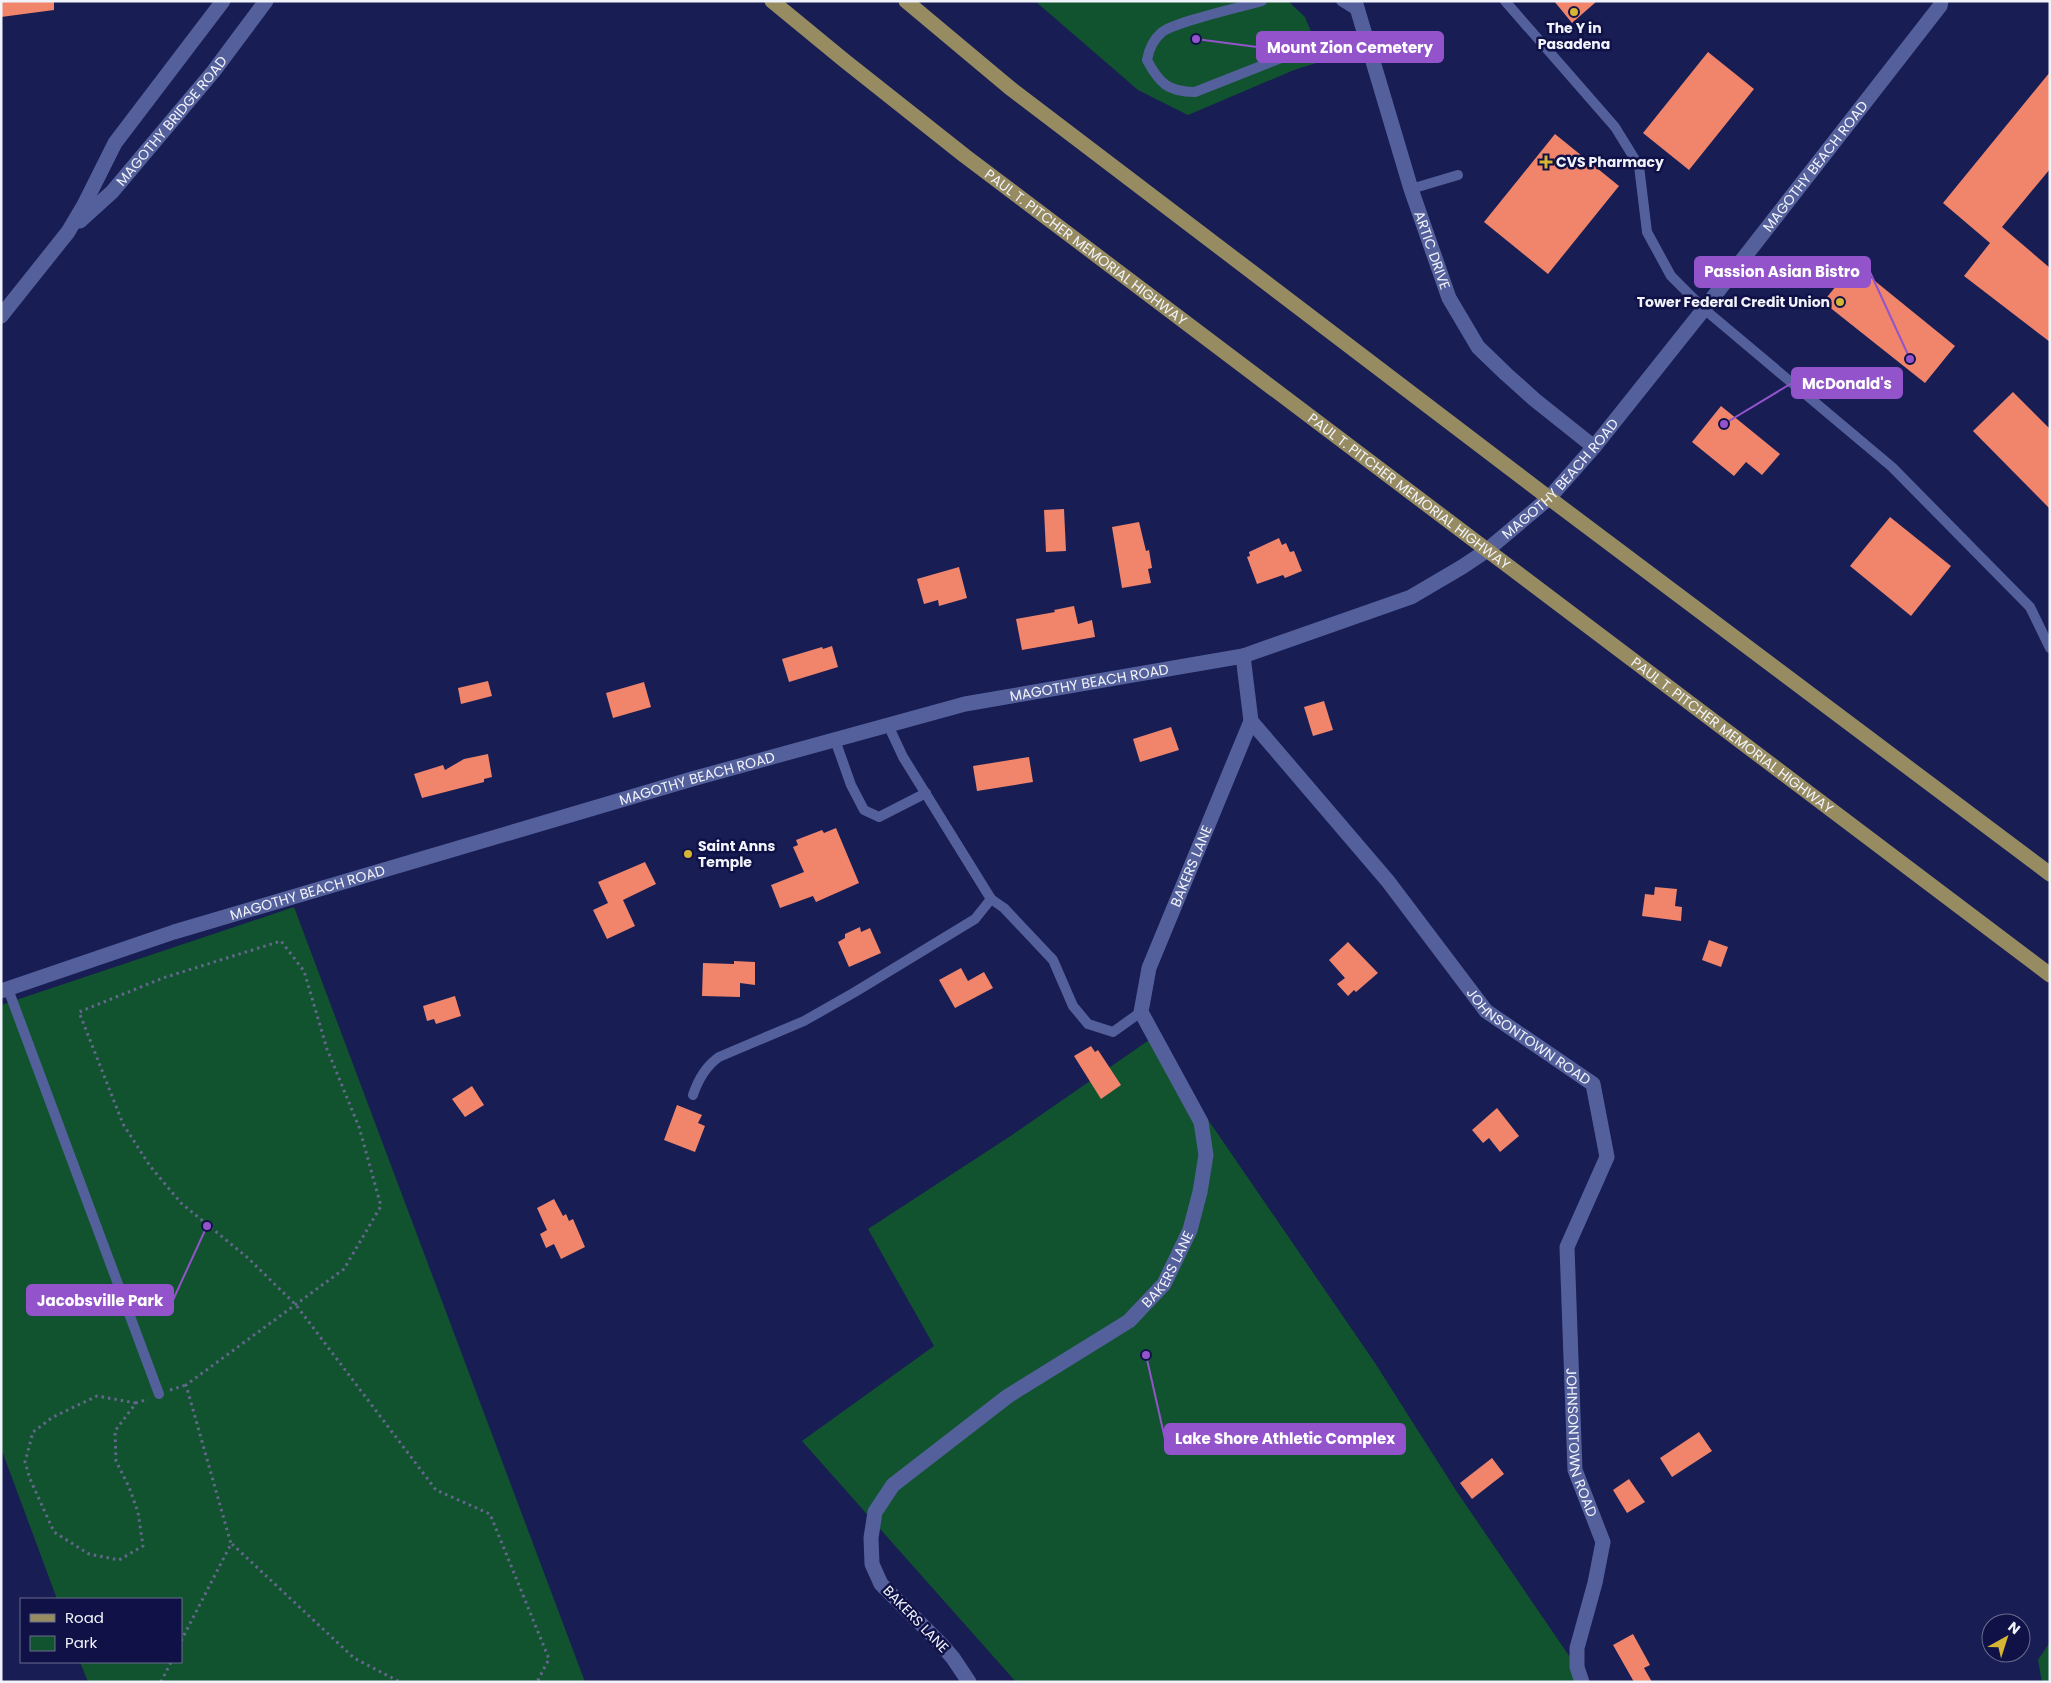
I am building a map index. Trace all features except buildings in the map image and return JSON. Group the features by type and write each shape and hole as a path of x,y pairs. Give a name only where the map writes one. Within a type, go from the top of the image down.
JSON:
{"main road":[{"name":"PAUL T. PITCHER MEMORIAL HIGHWAY","path":"772,1 966,156 1486,551 2050,975"},
{"path":"906,1 1010,88 1549,498 2050,874"}],"street":[{"name":"MAGOTHY BRIDGE ROAD","path":"1,316 68,232 84,205 115,143 223,1"},
{"name":"MAGOTHY BRIDGE ROAD","path":"68,232 112,192 213,72 266,1"},
{"name":"MAGOTHY BEACH ROAD","path":"4,990 174,932 692,779 965,704 1243,656 1411,597 1486,551 1549,498 1594,447 1704,309 1941,2"},
{"name":"ARTIC DRIVE","path":"1356,6 1411,189 1449,298 1478,346 1527,394 1594,447"},
{"path":"1243,656 1251,721"},
{"name":"BAKERS LANE","path":"969,1682 941,1644 881,1584 872,1564 871,1538 875,1512 893,1485 1008,1396 1129,1321 1164,1284 1190,1230 1200,1192 1206,1154 1201,1122 1141,1012 1149,968 1251,721"},
{"name":"JOHNSONTOWN ROAD","path":"1251,721 1387,880 1486,1011 1593,1084 1607,1157 1567,1247 1575,1470 1602,1542 1595,1583 1577,1648 1577,1667 1582,1682"}],"lane":[{"path":"1262,1 1177,25 1162,32 1150,47 1147,60 1153,71 1165,86 1180,92 1195,92 1314,45 1365,39"},
{"path":"1341,1 1356,6"},
{"path":"1505,1 1615,127 1639,166 1647,232 1671,276 1704,309 1892,467 2030,607 2050,648"},
{"path":"1411,189 1458,175"},
{"path":"888,725 903,757 991,898 1004,908 1053,960 1073,1006 1088,1024 1113,1032 1141,1012"},
{"path":"835,740 851,785 864,810 879,817 926,793"},
{"path":"693,1095 697,1083 714,1060 804,1021 855,992 975,918 991,898"},
{"path":"4,990 159,1394"}],"path":[{"path":"136,1403 116,1431 116,1461 129,1487 138,1512 143,1546 120,1560 89,1554 54,1532 30,1479 25,1462 33,1432 53,1417 97,1396 136,1403 186,1385 296,1305 344,1269 381,1206 359,1127 327,1049 304,971 281,941 163,978 79,1012 123,1124 150,1166 181,1203 248,1258 296,1305 436,1490 490,1514 549,1659 537,1682"},
{"path":"186,1385 231,1544 354,1658 400,1682"},
{"path":"182,1639 231,1544"},
{"path":"161,1682 170,1663"}],"green space":[{"path":"1035,1 1288,1 1305,17 1323,61 1294,70 1188,115 1138,90"},
{"path":"294,907 585,1682 88,1682 80,1663 182,1663 182,1598 57,1598 1,1448 1,1005"},
{"path":"1152,1038 1375,1363 1457,1492 1587,1682 1016,1682 802,1441 934,1346 868,1229 1012,1135"},
{"path":"2050,1642 2050,1682 2042,1682 2038,1660"}],"place":[{"name":"The Y in Pasadena","path":"1574,12"},
{"name":"Mount Zion Cemetery","path":"1196,39"},
{"name":"CVS Pharmacy","path":"1546,162"},
{"name":"Tower Federal Credit Union","path":"1840,302"},
{"name":"Passion Asian Bistro","path":"1910,359"},
{"name":"McDonald's","path":"1724,424"},
{"name":"Saint Anns Temple","path":"688,854"},
{"name":"Jacobsville Park","path":"207,1226"},
{"name":"Lake Shore Athletic Complex","path":"1146,1355"}]}
